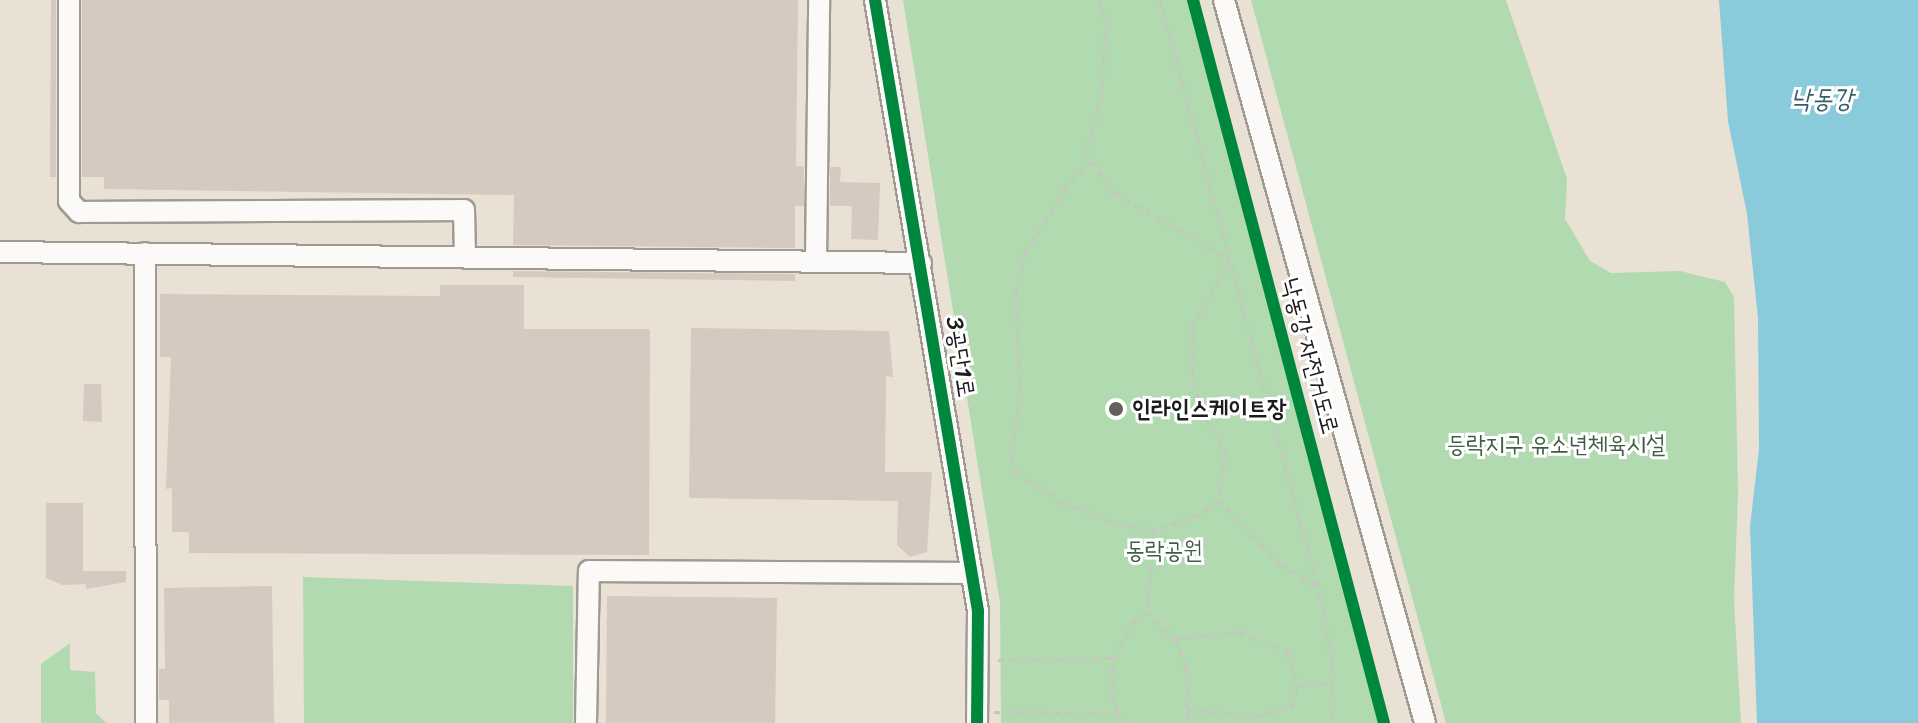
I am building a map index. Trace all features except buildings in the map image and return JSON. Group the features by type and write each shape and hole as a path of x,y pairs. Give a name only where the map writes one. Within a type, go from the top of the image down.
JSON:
{"street":[{"path":"69,0 69,201 79,212 464,210 465,257"},
{"path":"816,260 819,0"},
{"name":"3공단1로","path":"875,0 972,573 978,661 977,717"},
{"path":"1224,0 1425,723"},
{"path":"0,252 921,263"},
{"path":"145,253 146,723"},
{"path":"586,723 589,571 972,573"}],"path":[{"path":"1099,0 1106,21 1102,93 1086,151 1114,193 1229,259"},
{"path":"1160,0 1317,586 1333,683 1333,723"},
{"path":"1093,162 1066,187 1025,254 1016,290 1021,382 1011,456 1017,473 1062,502 1116,524 1155,530 1200,515 1218,500 1225,453 1201,408 1192,369 1193,327 1229,259"},
{"path":"1218,500 1280,564 1317,586"},
{"path":"1122,723 1112,696 1114,658 1133,623 1147,611 1155,530"},
{"path":"1147,611 1175,639 1186,666 1188,723"},
{"path":"1175,639 1239,632 1288,652 1298,686 1292,706 1256,717 1187,709"},
{"path":"978,661 1114,658"},
{"path":"1298,686 1333,683"},
{"path":"977,717 1119,714"}],"green space":[{"name":"동락공원","path":"903,0 1193,0 1384,723 1001,723 1000,603"},
{"name":"등락지구 유소년체육시설","path":"1251,0 1506,0 1567,179 1565,219 1590,261 1611,273 1680,271 1725,282 1734,297 1738,494 1734,600 1741,723 1446,723"},
{"path":"303,577 573,586 573,723 304,723"},
{"path":"70,643 70,670 95,672 96,713 106,723 41,723 41,664"}],"water":[{"name":"낙동강","path":"1719,0 1918,0 1918,723 1757,723 1750,526 1759,449 1758,318 1747,214 1728,121"}],"cycle path":[{"path":"875,0 978,611 977,723"},
{"name":"낙동강 자전거도로","path":"1193,0 1384,723"}],"place":[{"name":"인라인스케이트장","path":"1116,409"}]}
